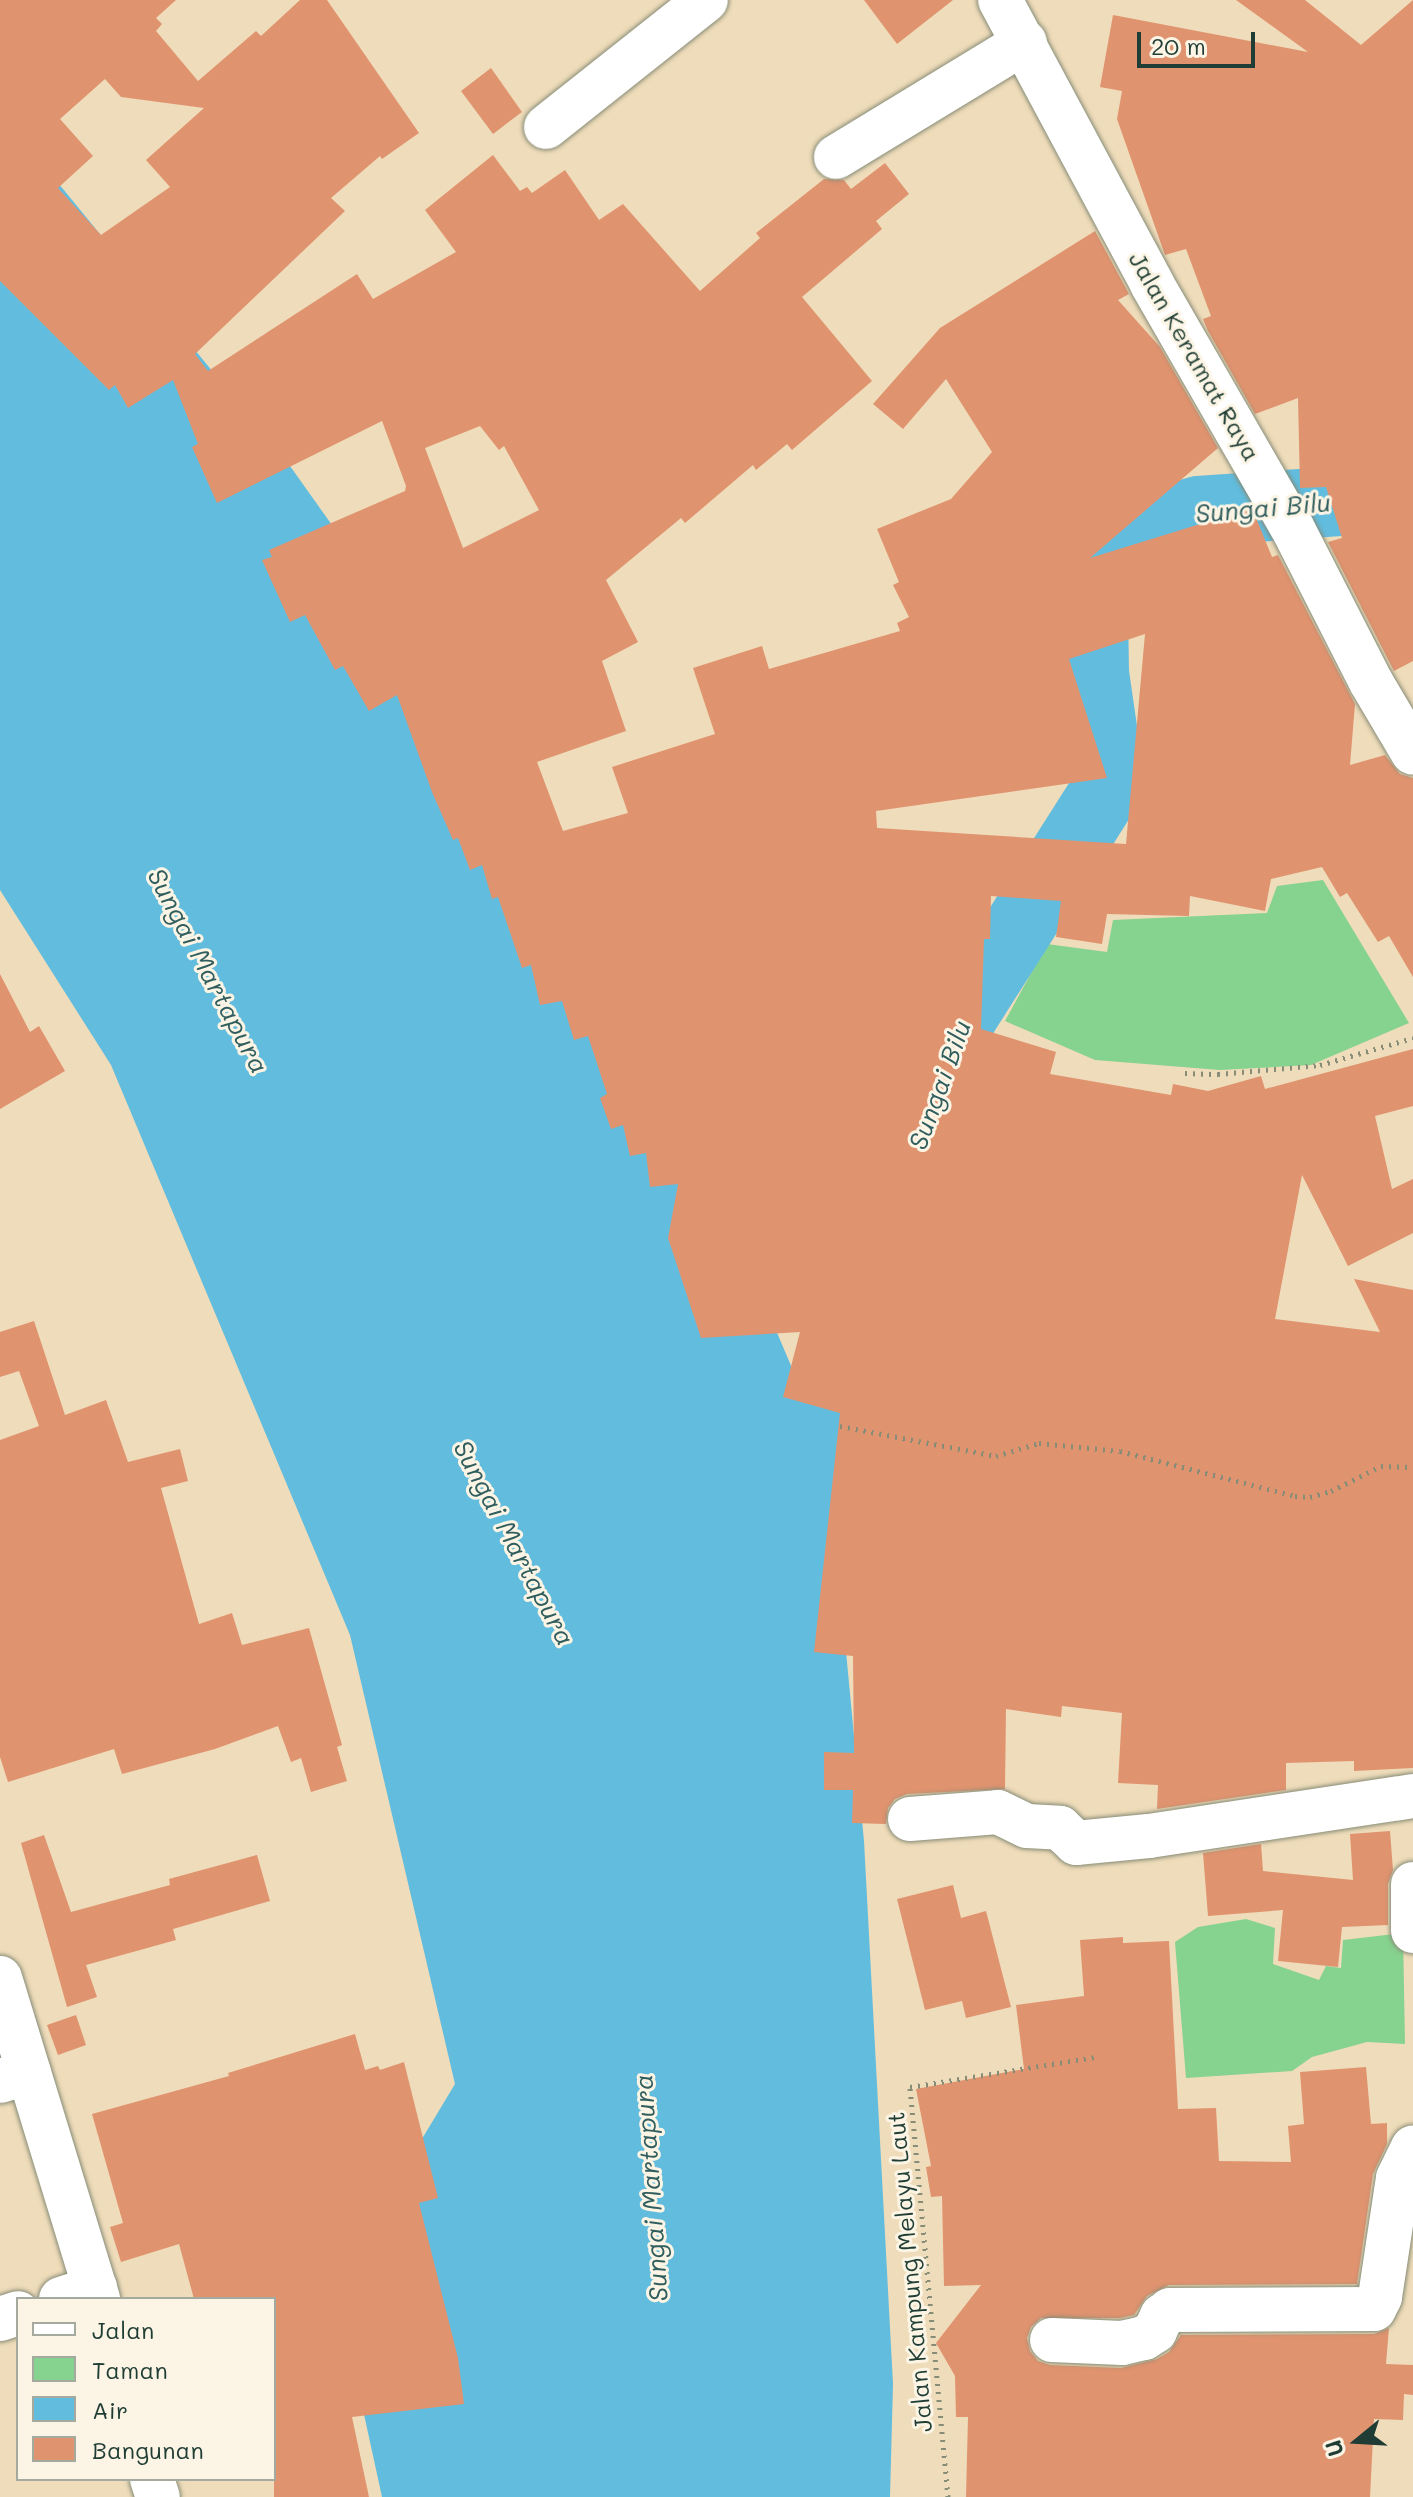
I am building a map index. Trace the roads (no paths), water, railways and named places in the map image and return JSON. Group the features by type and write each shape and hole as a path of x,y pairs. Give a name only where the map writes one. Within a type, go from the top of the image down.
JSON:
{"street":[{"path":"546,127 706,0"},
{"name":"Jalan Keramat Raya","path":"1000,0 1152,284 1292,527 1371,682 1413,753"},
{"path":"836,157 1025,42"},
{"path":"910,1819 998,1812 1027,1826 1060,1828 1076,1843 1149,1836 1413,1796"},
{"path":"1413,1884 1413,1931"},
{"path":"0,1978 14,2077 85,2295"},
{"path":"1052,2340 1122,2343 1144,2338 1155,2331 1162,2316 1170,2310 1374,2309 1380,2297 1398,2178 1413,2147"}],"water":[{"name":"Sungai Martapura","path":"0,136 54,178 290,466 494,753 746,1259 827,1451 864,1841 893,2384 890,2497 382,2497 360,2396 276,2385 455,2084 350,1635 111,1065 0,890"}],"waterway":[{"name":"Sungai Bilu","path":"943,1072 962,1017 1110,784 1094,673 1093,607 1109,562 1145,526 1199,511 1413,496"},
{"name":"Sungai Bilu","path":"801,1539 862,1319"}]}
